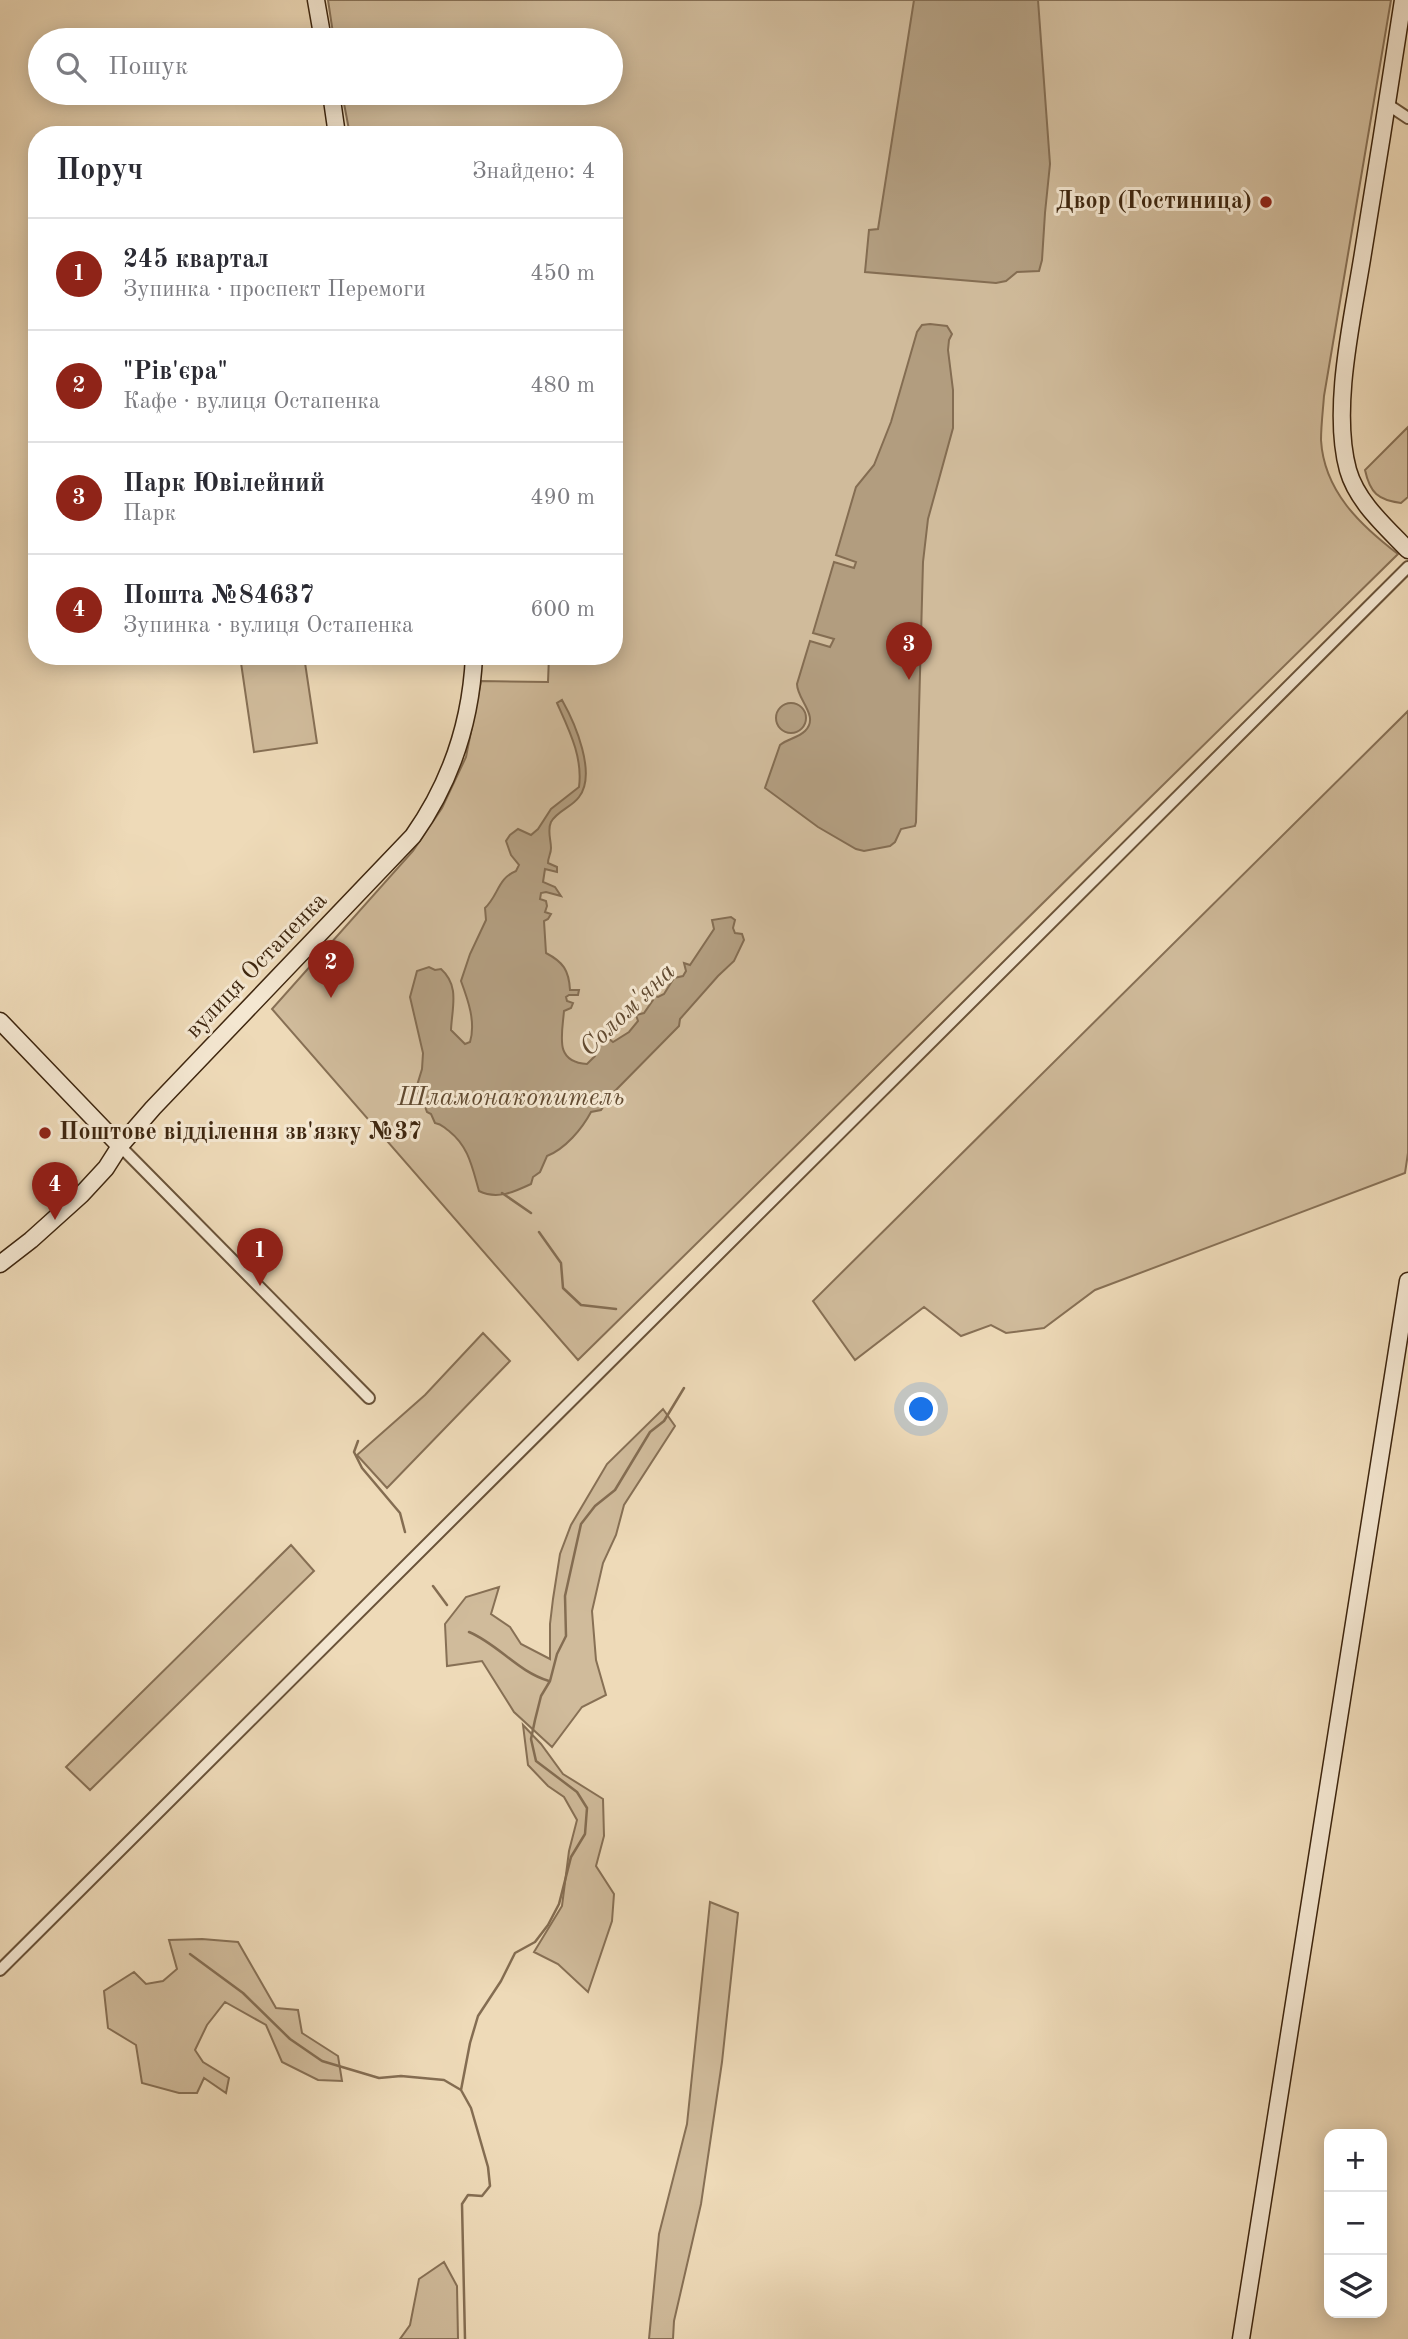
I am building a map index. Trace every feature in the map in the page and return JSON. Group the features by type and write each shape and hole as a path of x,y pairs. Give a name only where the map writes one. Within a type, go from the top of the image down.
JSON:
{"street":[{"path":"316,0 321,28"},
{"path":"1403,0 1350,335 1342,416 1348,469 1354,487 1366,505 1408,550"},
{"path":"1387,104 1408,118"},
{"path":"333,105 336,126"},
{"path":"0,1970 1408,567"},
{"name":"вулиця Остапенка","path":"0,1264 82,1195 153,1108 413,836 447,779 459,747 469,709 473,665"},
{"path":"0,1021 369,1398"},
{"path":"1241,2339 1408,1281"}],"shaded area":[{"path":"328,0 1391,0 1324,396 1321,440 1329,475 1346,505 1370,531 1398,554 578,1360 272,1009 413,851 442,808 466,757 481,681 548,682 549,665 623,665 623,126 348,126 344,105 623,105 623,28 332,28"},
{"path":"1408,427 1408,497 1401,503 1386,500 1376,494 1365,470"},
{"path":"241,665 305,665 317,743 254,752"},
{"path":"1408,711 1408,1153 1405,1173 1095,1290 1044,1328 1006,1333 991,1325 961,1336 924,1307 855,1360 813,1301"},
{"path":"483,1333 510,1361 387,1488 357,1455 425,1395"},
{"path":"663,1409 675,1426 624,1505 616,1535 603,1563 592,1611 596,1660 606,1695 582,1707 552,1747 514,1712 482,1661 447,1666 445,1624 466,1597 499,1587 491,1614 510,1627 521,1644 550,1659 550,1624 560,1554 571,1525 607,1464"},
{"path":"291,1545 314,1571 90,1790 66,1767"},
{"path":"523,1725 563,1774 603,1799 604,1836 596,1866 614,1894 612,1921 588,1992 558,1964 534,1952 562,1906 569,1851 577,1820 564,1797 548,1786 528,1765"},
{"path":"710,1902 738,1913 722,2062 701,2204 674,2321 673,2339 649,2339 659,2234 687,2124"},
{"path":"169,1940 238,1942 276,2008 298,2010 302,2033 338,2056 342,2081 318,2080 282,2062 266,2025 225,2002 207,2025 195,2050 203,2062 229,2078 226,2093 204,2078 197,2093 179,2093 142,2083 136,2045 108,2028 104,1991 134,1972 146,1984 163,1981 177,1969"},
{"path":"444,2262 457,2286 458,2339 400,2339 410,2325 419,2279"}],"water":[{"path":"914,0 1038,0 1050,164 1039,271 1017,272 1006,281 996,283 865,272 869,230 878,229"},
{"path":"922,325 947,326 952,334 948,350 953,390 953,428 928,519 923,562 916,822 915,826 901,829 890,846 864,851 818,827 765,788 780,745 805,731 809,725 809,714 797,684 810,641 830,647 834,639 813,633 834,562 854,568 856,562 836,555 856,487 874,465 891,422 917,332"},
{"name":"Шламонакопитель","path":"562,700 578,735 586,775 579,797 557,815 550,825 551,848 548,863 557,867 557,872 545,869 543,882 555,887 561,896 546,892 541,893 540,899 546,901 545,912 551,914 544,921 546,953 564,967 570,990 579,990 578,995 566,997 567,1001 573,1003 571,1008 564,1011 562,1046 565,1053 576,1062 587,1064 595,1056 595,1048 599,1044 606,1044 609,1039 613,1042 629,1032 638,1021 636,1015 644,1013 653,1000 652,995 658,997 664,994 674,978 683,976 686,971 684,963 690,965 714,929 712,920 731,917 735,920 735,933 742,934 744,940 734,961 680,1019 679,1026 612,1094 601,1110 591,1112 572,1138 547,1156 531,1184 512,1192 492,1195 479,1191 469,1158 461,1144 449,1131 435,1123 427,1112 421,1095 415,1092 422,1069 423,1053 410,997 417,971 429,967 441,969 451,982 453,990 451,1030 465,1044 470,1042 472,1019 461,981 486,920 485,908 505,878 516,871 519,865 511,855 506,841 518,829 531,835 551,809 579,787 577,754 557,703"},
{"path":"791,703 802,707 806,718 802,729 791,733 780,729 776,718 780,707"}],"waterway":[{"name":"Солом'яна","path":"502,1193 531,1213"},
{"name":"Солом'яна","path":"539,1232 561,1263 563,1288 581,1305 616,1309"},
{"path":"465,2339 462,2204 468,2195 482,2196 490,2186 488,2167 471,2108 461,2090 470,2043 478,2016 501,1981 515,1953 535,1942 548,1925 559,1904 571,1857 585,1834 587,1808 577,1792 536,1761 531,1739 535,1720 541,1696 550,1681 557,1654 566,1636 565,1596 581,1524 595,1506 615,1490 650,1432 664,1421 684,1388"},
{"path":"358,1441 354,1452 362,1468 400,1513 405,1532"},
{"path":"433,1586 447,1605"},
{"path":"469,1632 528,1671 549,1681"},
{"path":"190,1954 243,1993 290,2039 322,2061 379,2078 401,2076 444,2080 461,2090"}],"place":[{"name":"Двор (Гостиница)","path":"1266,202"},
{"name":"Парк Ювілейний","path":"909,680"},
{"name":"\"Рів'єра\"","path":"331,998"},
{"name":"Поштове відділення зв'язку №37","path":"45,1133"},
{"name":"Пошта №84637","path":"55,1220"},
{"name":"245 квартал","path":"260,1286"}]}
